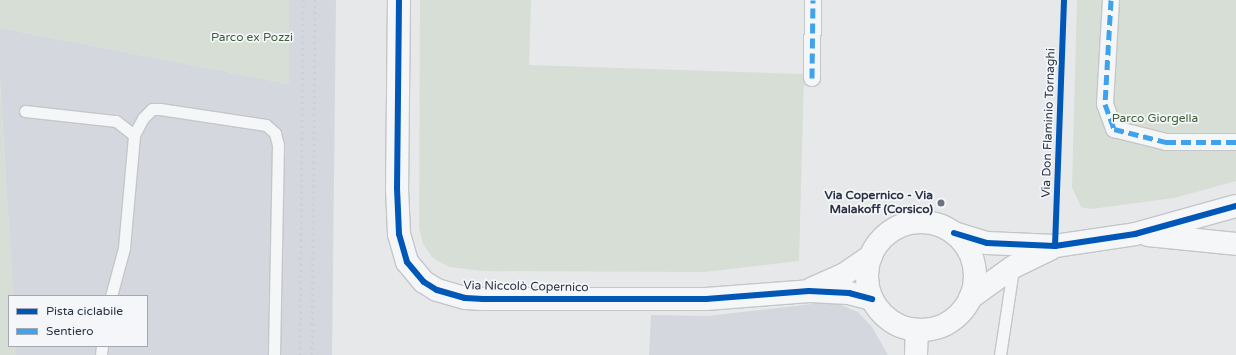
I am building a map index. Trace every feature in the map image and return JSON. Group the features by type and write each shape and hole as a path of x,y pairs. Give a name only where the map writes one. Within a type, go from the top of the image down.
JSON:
{"street":[{"name":"Via Niccolò Copernico","path":"399,0 397,188 399,234 407,262 424,282 451,296 483,299 706,299 809,291 849,293 872,300"},
{"path":"812,78 813,0"},
{"path":"1111,0 1105,104 1114,129 1166,142 1236,142"},
{"path":"954,233 963,242 973,263 974,287 970,298 962,311 944,326 917,330 893,323 884,317 872,300 867,284 871,256 878,243 891,231 913,223 937,225 954,233 987,243 1055,246 1135,234 1236,206"},
{"path":"1135,234 1236,244"},
{"path":"970,298 1013,267 1055,246"},
{"path":"809,291 843,275 871,256"},
{"path":"916,355 917,330"}],"lane":[{"path":"110,295 124,248 134,135 143,118 152,109 160,109 266,125 275,133 278,145 274,355"},
{"path":"25,111 116,121 134,135"},
{"path":"1000,355 1013,267"}],"shaded area":[{"path":"289,0 336,0 332,355 16,355 16,347 148,347 148,295 13,295 0,80 0,28 289,84"},
{"path":"821,303 839,304 858,312 872,327 888,355 649,355 651,315 708,316"}],"green space":[{"name":"Parco ex Pozzi","path":"0,0 289,0 289,84 0,28"},
{"path":"420,0 531,0 529,65 804,74 799,261 705,272 482,271 449,267 433,258 423,244 419,227"},
{"name":"Parco Giorgella","path":"1077,0 1236,0 1236,181 1174,198 1091,209 1081,207 1072,187"},
{"path":"0,80 13,295 8,295 8,347 16,347 16,355 0,355"}],"railway":[{"path":"300,355 303,0"},
{"path":"312,355 315,0"}],"marked path":[{"path":"812,78 813,0"},
{"path":"1111,0 1105,104 1114,129 1166,142 1236,142"}],"cycle path":[{"path":"399,0 397,188 399,234 407,262 424,282 437,290 465,298 483,299 706,299 809,291 849,293 872,299"},
{"name":"Via Don Flaminio Tornaghi","path":"1055,246 1064,0"},
{"path":"954,233 987,243 1055,246 1135,234 1236,206"}],"place":[{"name":"Via Copernico - Via Malakoff (Corsico)","path":"941,203"}]}
